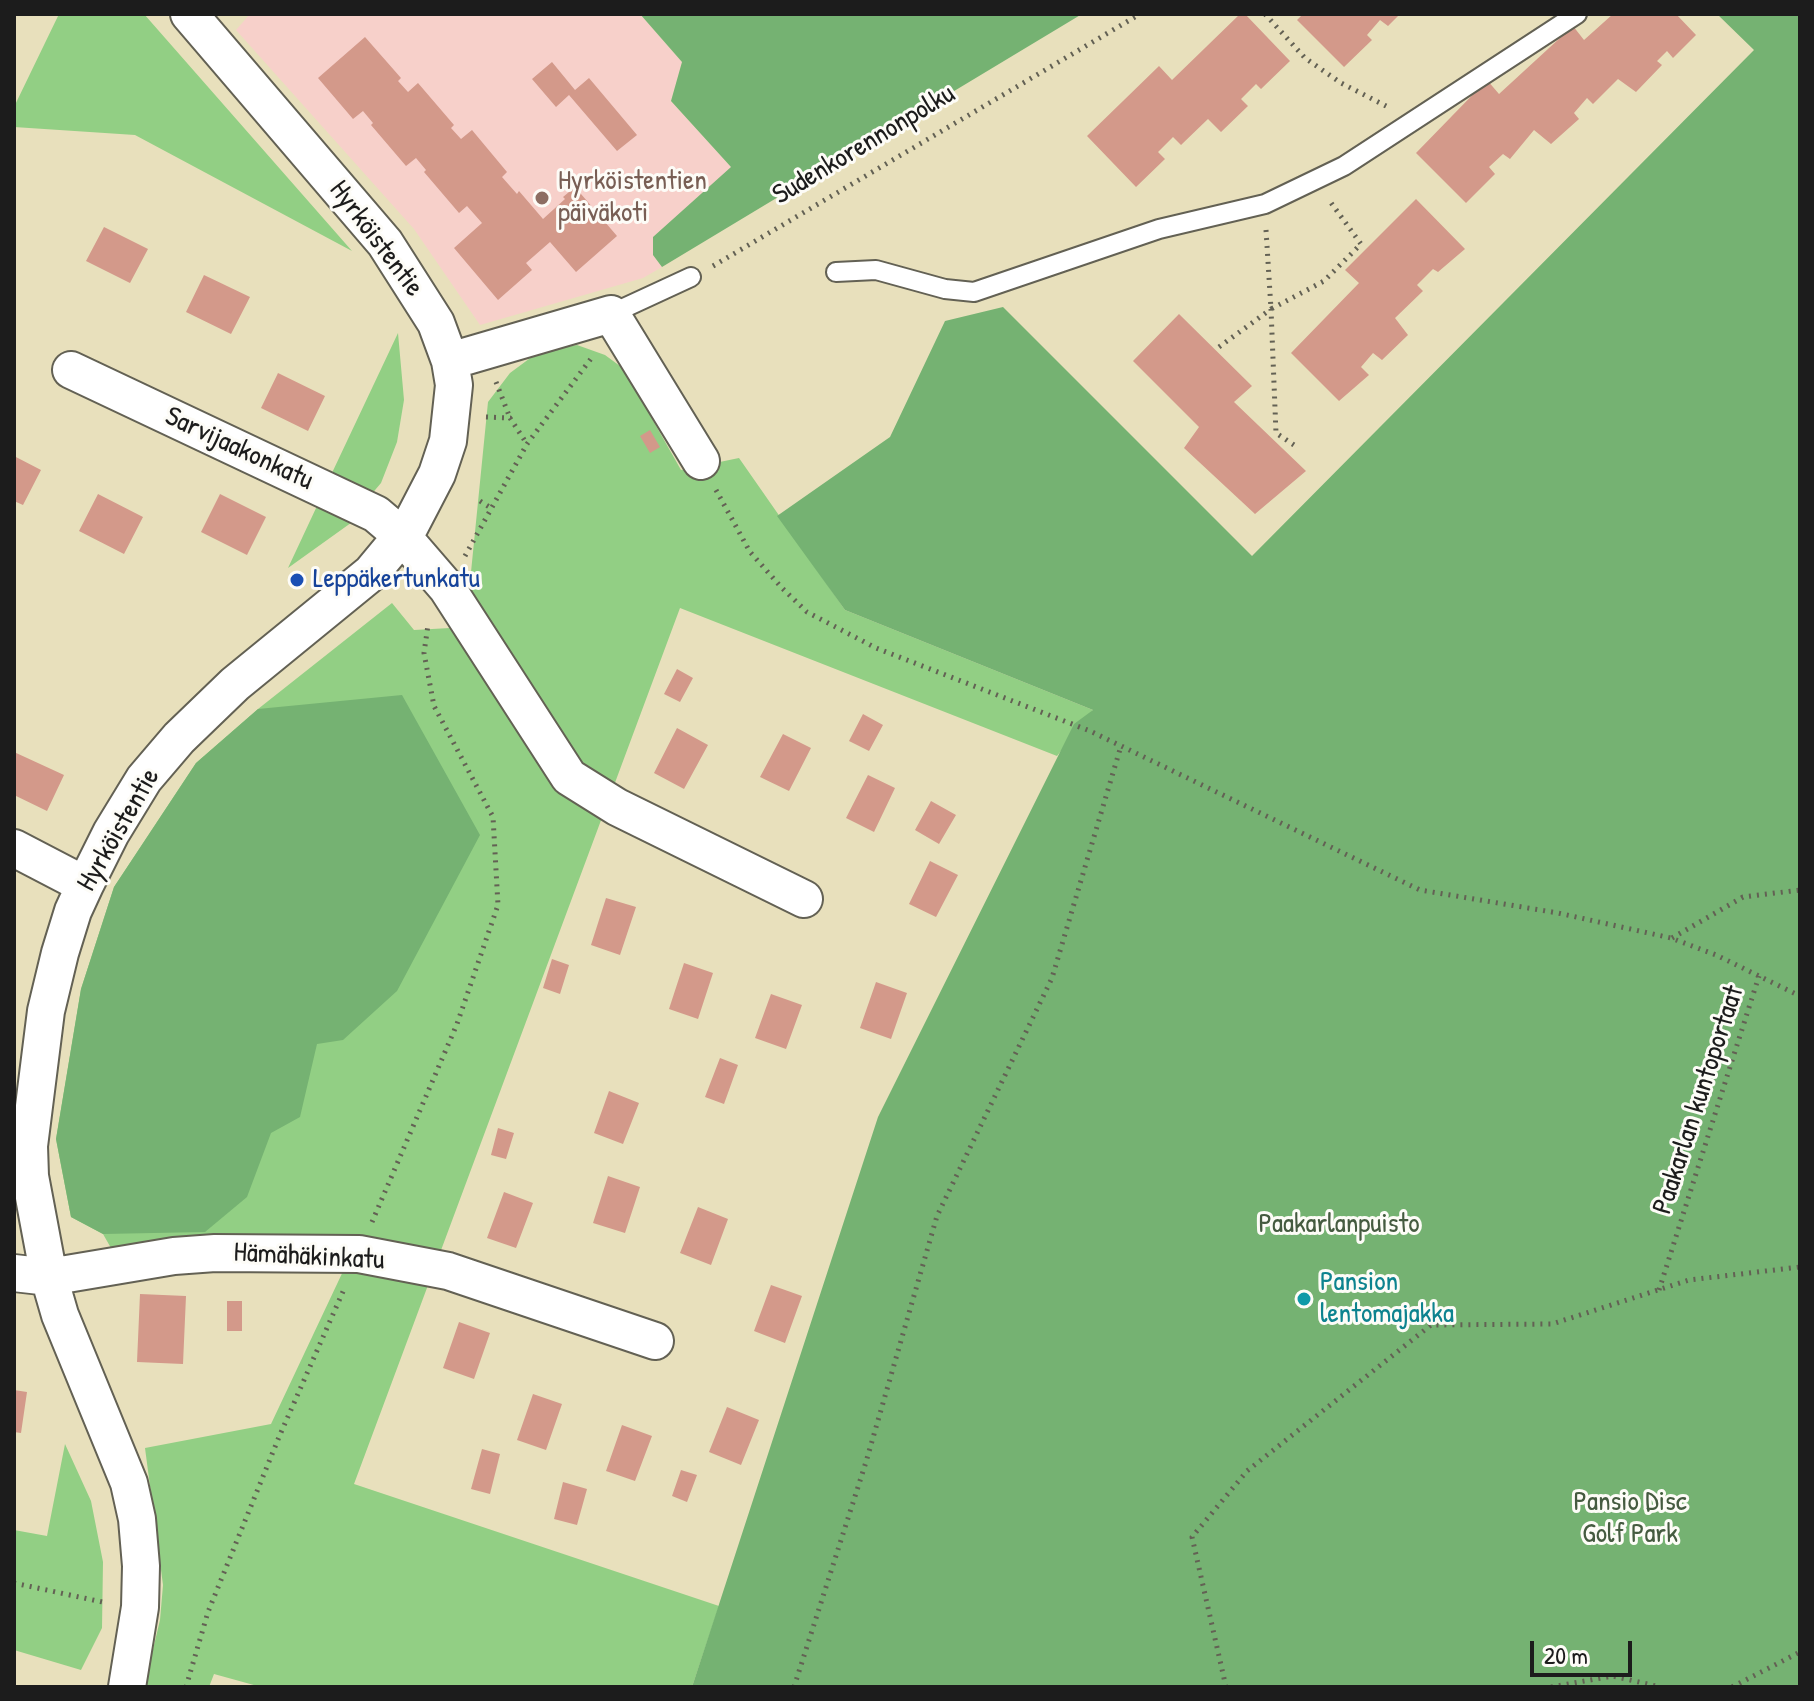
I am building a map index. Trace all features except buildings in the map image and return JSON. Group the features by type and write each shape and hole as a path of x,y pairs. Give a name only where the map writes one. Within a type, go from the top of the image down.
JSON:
{"street":[{"name":"Hyrköistentie","path":"127,1687 140,1607 137,1519 129,1483 60,1315 49,1277 30,1176 29,1146 46,1011 60,953 85,885 111,833 144,779 179,738 235,684 371,573 403,537 424,503 448,441 454,385 450,361 436,323 385,243 189,14"},
{"path":"450,361 611,314 701,461"},
{"name":"Sarvijaakonkatu","path":"71,370 376,514 403,537"},
{"path":"403,537 447,588 569,777 617,807 804,899"},
{"path":"14,848 85,885"},
{"name":"Hämähäkinkatu","path":"14,1273 49,1277 174,1256 211,1253 359,1254 448,1271 655,1341"}],"lane":[{"path":"836,272 876,270 945,289 974,292 1159,229 1265,204 1344,166 1577,14"},
{"path":"611,314 691,277"}],"path":[{"name":"Sudenkorennonpolku","path":"691,277 726,260 1140,14"},
{"path":"1265,14 1305,58 1341,83 1414,120"},
{"path":"1219,347 1271,309 1324,281 1361,244 1314,180"},
{"path":"1265,204 1276,433 1294,445"},
{"path":"186,1687 208,1612 279,1437 457,1024 498,905 493,817 434,706 424,653 428,622 527,444 596,352 611,314"},
{"path":"701,461 750,552 807,612 876,648 1090,731 1420,890 1558,913 1671,938 1716,955 1800,996"},
{"path":"480,501 491,508"},
{"path":"794,1687 866,1462 937,1216 1052,978 1121,746"},
{"path":"1671,938 1743,897 1800,890"},
{"name":"Paakarlan kuntoportaat","path":"1659,1290 1759,976"},
{"path":"1226,1687 1192,1537 1247,1471 1431,1325 1552,1324 1689,1280 1800,1267"},
{"path":"14,1583 116,1605"},
{"path":"1732,1687 1800,1652"},
{"path":"1551,1687 1613,1676 1660,1687"}],"shaded area":[{"name":"Hyrköistentien päiväkoti","path":"250,14 640,14 682,62 671,101 732,168 653,237 653,255 662,267 643,278 480,325 414,229 236,30"}],"green space":[{"path":"59,14 144,14 352,251 135,135 14,127 14,107"},
{"path":"640,14 1082,14 662,267 653,255 653,237 731,167 671,101 682,62"},
{"name":"Paakarlanpuisto","path":"1717,14 1800,14 1800,1687 692,1687 878,1117 1074,724 1093,710 845,610 777,516 890,437 945,321 1003,307 1252,556 1754,50"},
{"path":"398,333 404,400 397,442 381,483 370,496 331,475"},
{"path":"577,345 605,355 624,369 681,470 739,458 845,610 1093,710 1057,756 680,608 354,1484 719,1606 692,1687 261,1687 214,1674 209,1687 144,1687 160,1620 163,1585 145,1448 271,1424 346,1265 127,1276 103,1234 71,1217 56,1139 81,989 114,887 196,763 258,709 392,603 414,630 450,628 470,582 488,402 510,373 537,353"},
{"path":"317,506 355,520 288,568"},
{"path":"402,695 480,835 397,991 343,1040 317,1044 300,1117 271,1133 247,1197 205,1232 103,1234 71,1217 56,1139 81,989 114,887 196,763 258,709"},
{"path":"65,1444 91,1501 103,1562 102,1628 81,1670 14,1650 14,1530 47,1536"}],"place":[{"name":"Hyrköistentien päiväkoti","path":"542,198"},
{"name":"Leppäkertunkatu","path":"297,580"},
{"name":"Pansion lentomajakka","path":"1304,1299"}],"park label":[{"name":"Pansio Disc Golf Park","path":"1630,1519"}]}
